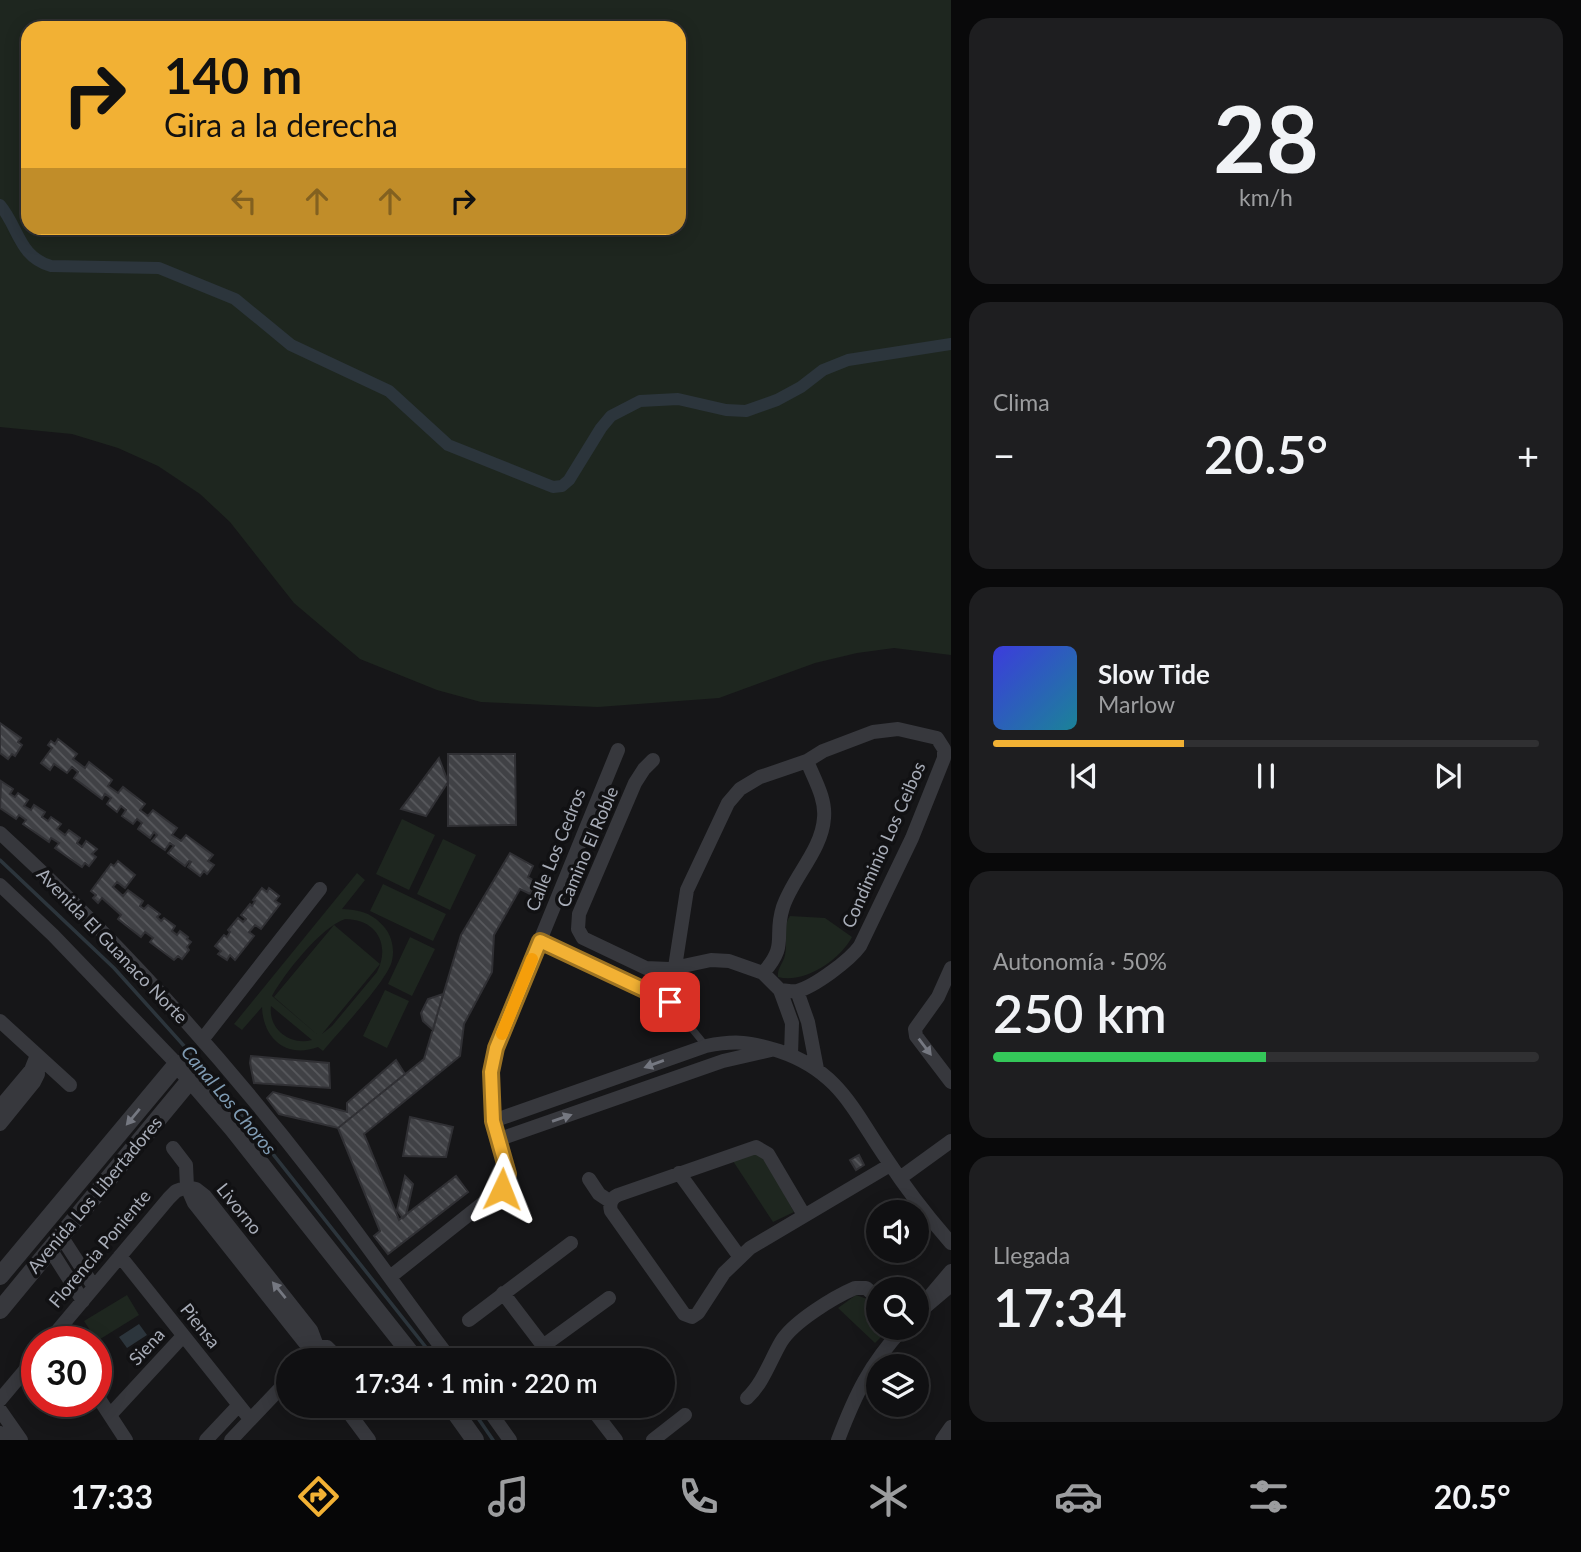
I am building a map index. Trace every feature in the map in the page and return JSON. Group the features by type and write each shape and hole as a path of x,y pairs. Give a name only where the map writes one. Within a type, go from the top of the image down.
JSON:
{"street":[{"name":"Condiminio Los Ceibos","path":"676,967 687,890 728,803 740,789 753,780 807,761 823,751 882,729 898,729 933,736 940,741 944,749 943,758 912,838 860,946 837,969 797,991"},
{"name":"Calle Los Cedros","path":"390,1277 506,1185 508,1169 493,1121 491,1072 496,1048 618,750"},
{"name":"Camino El Roble","path":"653,760 635,783 577,924 580,934 588,942 636,964 654,969 676,967"},
{"path":"763,973 777,955 783,907 820,836 824,822 823,801 807,761"},
{"name":"Avenida El Guanaco Norte","path":"0,833 132,963 202,1040 314,1175 443,1348"},
{"path":"202,1040 320,889"},
{"name":"Avenida El Guanaco Norte","path":"2,892 53,935 191,1079 326,1244 407,1348"},
{"path":"676,967 711,960 729,961 763,973 780,990 792,1023 791,1055"},
{"path":"951,968 938,997 915,1029 916,1036 951,1082"},
{"path":"780,990 797,991 808,1022 817,1069"},
{"path":"0,1021 70,1085"},
{"path":"493,1121 713,1045 744,1041 791,1055 817,1069 844,1095 890,1165 951,1243"},
{"path":"713,1045 723,1061"},
{"path":"497,1140 723,1061 750,1053 776,1050"},
{"path":"0,1107 31,1070 36,1055"},
{"path":"0,1124 34,1082 38,1074 36,1055"},
{"name":"Avenida Los Libertadores","path":"0,1276 177,1064"},
{"name":"Avenida Los Libertadores","path":"0,1310 191,1079"},
{"path":"900,1178 951,1142"},
{"path":"804,1215 768,1154 761,1148 752,1147 618,1195 611,1202 611,1211 687,1316 692,1317 698,1313 724,1273 739,1256 890,1165"},
{"name":"Livorno","path":"173,1148 186,1165 187,1187 194,1203 253,1267 303,1339 309,1345 328,1348"},
{"path":"103,1152 114,1156 120,1166"},
{"path":"679,1173 739,1256"},
{"path":"589,1179 599,1194 611,1202"},
{"name":"Florencia Poniente","path":"65,1326 94,1287 172,1194 187,1187"},
{"path":"469,1320 571,1242"},
{"path":"55,1243 94,1287"},
{"path":"55,1243 83,1301"},
{"name":"Piensa","path":"120,1256 250,1419"},
{"path":"929,1297 951,1271"},
{"path":"929,1303 951,1285"},
{"path":"747,1398 759,1384 781,1342 799,1322 855,1288 866,1288"},
{"path":"503,1293 543,1346 609,1298"},
{"name":"Siena","path":"112,1413 183,1336"},
{"path":"838,1440 864,1378 893,1340"},
{"path":"0,1400 21,1375"},
{"path":"231,1440 276,1392"},
{"path":"206,1440 239,1405"},
{"path":"0,1410 21,1440"},
{"path":"653,1440 685,1415"},
{"path":"111,1417 126,1440"},
{"path":"353,1418 369,1440"},
{"path":"459,1418 475,1440"},
{"path":"494,1418 510,1440"},
{"path":"599,1418 616,1440"},
{"path":"943,1440 951,1427"},
{"path":"0,1433 5,1440"}],"lane":[{"path":"540,941 670,1002 713,1045"}],"shaded area":[{"path":"0,0 951,0 951,655 894,648 857,653 815,663 719,698 598,707 481,702 437,690 360,659 294,603 230,522 200,494 158,466 118,448 72,434 0,427"},
{"path":"402,819 435,835 409,890 376,874"},
{"path":"443,839 476,855 450,910 417,894"},
{"path":"357,873 365,880 342,909 360,911 376,919 390,936 393,955 386,974 370,997 323,1051 318,1047 296,1050 278,1043 267,1028 262,1007 242,1030 234,1024","holes":["345,919 365,923 378,935 381,962 377,972 332,1026 322,1034 380,964 334,925 274,997 319,1036 272,996 294,964 315,941 325,931 335,924","271,1006 312,1040 295,1040 282,1034 273,1021"]},
{"path":"383,884 446,914 433,941 370,911"},
{"path":"790,916 825,918 852,937 839,954 820,968 799,977 778,977 786,950 786,925"},
{"path":"410,937 435,949 412,996 388,984"},
{"path":"385,990 409,1001 387,1048 363,1036"},
{"path":"753,1152 765,1159 794,1212 773,1222 733,1161"},
{"path":"127,1295 139,1315 112,1332 112,1326 87,1326 84,1321"},
{"path":"856,1295 866,1299 866,1334 838,1308"},
{"path":"139,1324 147,1335 127,1348 119,1337"}],"building":[{"path":"0,723 21,738 18,742 22,745 15,756 12,754 8,759 0,753"},
{"path":"58,739 77,754 73,759 85,768 89,762 112,780 108,786 118,793 123,787 145,804 140,810 148,816 153,810 177,828 172,835 181,841 186,835 213,855 208,861 214,865 207,874 204,871 200,876 188,867 191,862 185,866 168,853 174,846 170,843 165,850 152,841 157,835 154,832 150,838 138,829 142,823 137,819 133,824 122,816 126,810 121,806 117,812 107,804 111,798 105,794 102,799 74,778 78,772 72,767 67,773 54,764 50,770 41,763 52,748 48,745 51,741 55,744"},
{"path":"448,754 515,754 516,825 448,826"},
{"path":"439,758 448,782 426,816 401,809"},
{"path":"1,781 13,789 10,794 15,797 18,793 28,800 24,806 31,810 34,805 45,812 42,817 48,821 51,817 61,824 57,829 65,835 69,830 80,838 77,843 82,847 86,841 97,849 92,854 96,857 89,866 85,863 82,867 55,848 59,843 51,838 49,842 23,824 26,820 19,815 16,819 0,808"},
{"path":"510,853 533,866 528,877 536,882 530,894 520,889 494,935 492,972 464,1024 460,1056 364,1134 399,1220 456,1176 468,1192 388,1254 374,1236 380,1231 338,1128 424,1059 461,935"},
{"path":"118,861 135,875 125,888 117,882 113,887 123,896 128,890 143,901 140,906 144,909 148,905 160,914 157,917 161,921 164,918 175,926 172,931 177,935 180,931 188,937 191,942 187,947 189,950 182,959 178,956 174,960 150,942 153,938 145,932 141,937 118,919 121,915 102,898 98,903 93,898 96,895 91,891 111,864 114,866"},
{"path":"262,888 267,892 269,888 279,896 275,901 280,904 261,929 255,925 249,932 254,936 235,960 230,955 227,960 218,954 221,951 215,946 224,935 227,937 230,932 228,930 238,918 243,922 246,919 241,915 250,904 252,906"},
{"path":"443,994 433,1030 423,1021 421,1013 428,999"},
{"path":"251,1056 329,1063 330,1088 254,1083"},
{"path":"396,1060 405,1074 338,1128 279,1114 267,1098 273,1092 347,1112 347,1103"},
{"path":"410,1117 453,1127 446,1157 403,1156"},
{"path":"859,1155 864,1165 856,1170 850,1160"},
{"path":"405,1176 413,1184 403,1218 397,1210"}],"waterway":[{"path":"0,205 26,249 40,262 51,266 159,268 235,299 291,345 389,391 448,445 553,487 562,486 569,480 611,416 640,401 678,399 726,410 746,411 777,400 801,387 823,370 848,360 951,344"},
{"name":"Canal Los Choros","path":"0,860 114,968 212,1077 427,1348"},
{"name":"Canal Los Choros","path":"478,1418 493,1440"}],"slow traffic":[{"path":"502,1034 532,959"}],"route":[{"path":"502,1189 508,1180 508,1169 493,1121 491,1072 496,1048 540,941 670,1002"}]}
